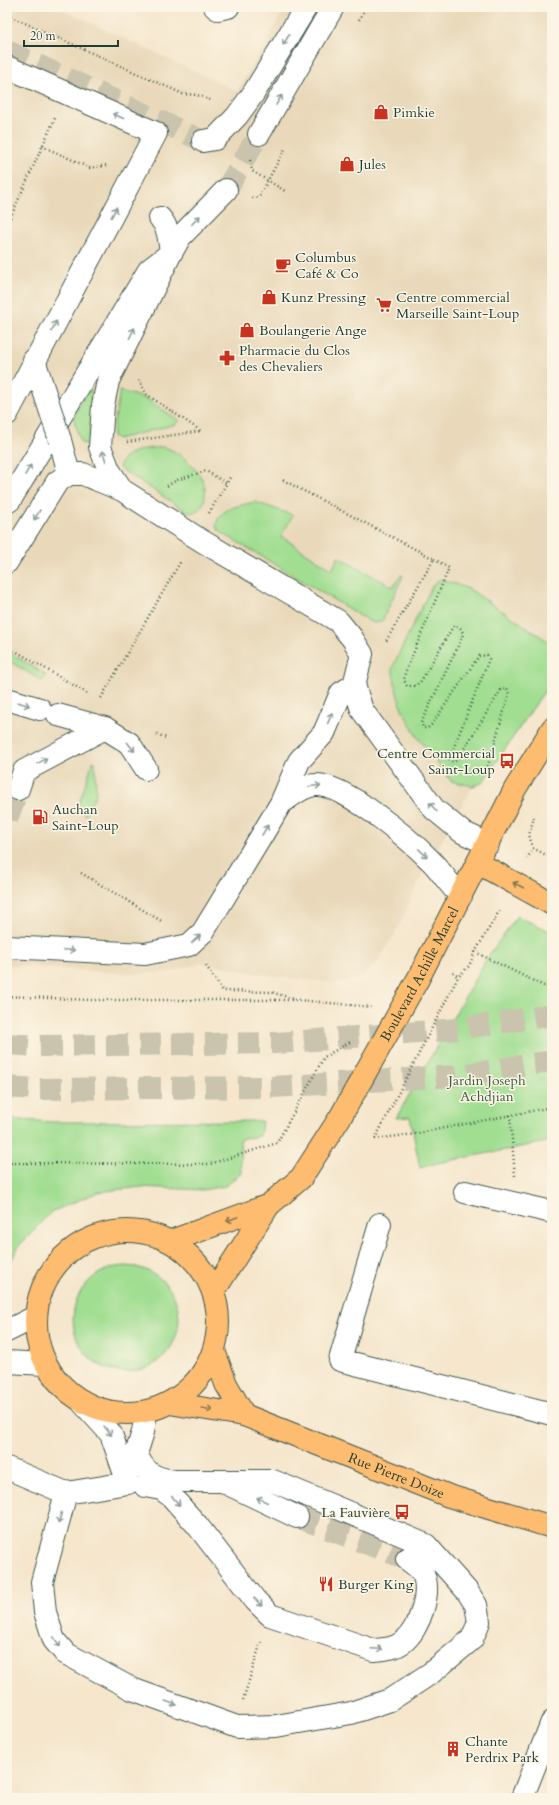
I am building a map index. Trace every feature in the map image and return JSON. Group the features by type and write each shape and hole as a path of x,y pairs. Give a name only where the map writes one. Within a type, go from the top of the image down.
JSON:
{"main road":[{"name":"Boulevard Achille Marcel","path":"214,1290 269,1205 301,1178 341,1116 418,979 514,791 552,729"},
{"path":"478,863 552,904"},
{"name":"Boulevard Achille Marcel","path":"171,1241 269,1205"},
{"path":"126,1230 153,1234 171,1241 196,1262 214,1290 218,1328 214,1351 197,1381 169,1403 146,1412 124,1414 102,1410 82,1402 60,1385 45,1364 37,1341 35,1317 40,1290 54,1265 74,1246 99,1234 126,1230"},
{"path":"214,1351 226,1384 244,1415"},
{"name":"Rue Pierre Doize","path":"169,1403 244,1415 448,1496 552,1527"}],"street":[{"path":"215,7 218,9 228,7"},
{"path":"202,141 215,139 237,116 253,94 306,7"},
{"path":"259,134 333,7"},
{"path":"7,67 156,133 47,339 34,360 7,414"},
{"path":"122,490 109,470 100,446 103,405 108,381 180,237 226,190"},
{"path":"160,218 165,224 169,234 171,253"},
{"path":"7,502 10,500 149,270 171,253"},
{"path":"34,360 60,440 69,474"},
{"path":"95,378 103,405"},
{"path":"7,562 58,482 69,474 83,474 122,490 195,537 338,621 352,638 362,654 354,685 362,710 434,810 462,832 488,844"},
{"path":"7,947 145,954 189,945 203,932 281,803 299,761 324,733 341,693 354,685"},
{"path":"7,699 105,728 129,743 146,769"},
{"path":"18,789 24,771 105,728"},
{"path":"281,803 304,788 316,784 327,786 354,800 402,833 431,860 460,896"},
{"path":"465,1192 552,1212"},
{"path":"380,1224 340,1360 552,1414"},
{"path":"7,1331 35,1317"},
{"path":"7,1362 45,1364"},
{"path":"82,1402 111,1434 128,1482"},
{"path":"66,1493 42,1582 45,1612 54,1640 65,1653 132,1689 237,1727 276,1726 351,1714 390,1700 431,1673 472,1638 479,1622 476,1605 467,1591 426,1545 273,1481 174,1481 160,1479 143,1469 136,1454 143,1432 146,1412"},
{"path":"7,1468 66,1493 128,1482 161,1489 172,1496 197,1524 255,1600 270,1615 373,1650 389,1649 403,1642 414,1629 423,1607 426,1589 421,1571 407,1559"},
{"path":"223,1481 297,1516"},
{"path":"522,1798 552,1722"}],"path":[{"path":"7,15 183,94"},
{"path":"7,225 66,93"},
{"path":"42,146 90,168 143,158"},
{"path":"246,199 259,197 276,165"},
{"path":"136,375 146,394 201,431"},
{"path":"143,503 152,494 177,480 206,471 226,483"},
{"path":"100,700 230,476"},
{"path":"283,480 449,568 405,673 404,680 407,686 415,686 421,681 451,630 454,626 460,627 463,633 462,638 421,723 423,728 428,728 479,656 487,655 489,659 488,662 449,759 450,761 454,762 457,760 501,690 507,688 509,694 486,772 492,777 488,784"},
{"path":"362,654 381,650 434,559"},
{"path":"533,848 552,858"},
{"path":"81,873 163,922"},
{"path":"475,952 552,990"},
{"path":"205,965 223,991 271,992 299,1000"},
{"path":"458,977 375,1138 414,1134 552,1107"},
{"path":"7,996 90,1000 299,1000 374,1008 370,1014"},
{"path":"7,1163 210,1164 277,1143 324,1057 355,1039"},
{"path":"510,1115 517,1203"},
{"path":"237,1727 244,1691 270,1615"}],"shaded area":[{"path":"7,7 57,7 237,91 286,7 552,7 552,648 422,875 398,928 375,966 358,979 336,983 267,975 202,963 169,972 133,974 7,965"}],"green space":[{"path":"90,388 95,404 89,441 86,444 81,443 73,416"},
{"path":"120,391 147,399 180,421 176,424 118,439 113,436 113,430"},
{"path":"164,447 176,452 186,459 202,479 205,491 204,502 199,509 194,512 189,513 119,468 126,457 137,451"},
{"path":"255,502 293,515 281,536 332,570 338,557 393,587 401,575 403,576 382,621 374,623 369,621 219,531 216,525 222,514 231,508"},
{"path":"441,579 469,589 552,644 552,680 482,783 473,786 451,781 416,735 402,709 392,668 432,586"},
{"path":"7,651 46,675 42,681 7,660"},
{"path":"93,761 95,762 96,794 86,815 77,809"},
{"name":"Jardin Joseph Achdjian","path":"517,916 552,932 552,1141 437,1163 420,1168 410,1117 396,1118 487,958"},
{"path":"7,1119 53,1122 262,1121 260,1136 240,1139 241,1173 225,1186 202,1190 141,1187 98,1192 51,1212 19,1246 7,1268"},
{"path":"126,1266 146,1270 163,1282 175,1299 179,1319 175,1339 163,1356 146,1368 126,1372 106,1368 89,1356 77,1339 73,1319 77,1299 89,1282 106,1270"}],"tunnel":[{"path":"7,51 203,141"},
{"path":"226,190 259,134"},
{"path":"7,819 18,789"},
{"path":"7,1044 37,1046 276,1043 458,1029 552,1015"},
{"path":"7,1087 35,1089 272,1087 455,1076 552,1061"},
{"path":"297,1517 407,1559"}],"place":[{"name":"Pimkie","path":"381,112"},
{"name":"Jules","path":"347,164"},
{"name":"Columbus Café & Co","path":"283,265"},
{"name":"Kunz Pressing","path":"269,297"},
{"name":"Centre commercial Marseille Saint-Loup","path":"384,305"},
{"name":"Boulangerie Ange","path":"247,330"},
{"name":"Pharmacie du Clos des Chevaliers","path":"227,358"},
{"name":"Centre Commercial Saint-Loup","path":"507,761"},
{"name":"Auchan Saint-Loup","path":"40,817"},
{"name":"La Fauvière","path":"402,1512"},
{"name":"Burger King","path":"326,1584"},
{"name":"Chante Perdrix Park","path":"453,1749"}]}
